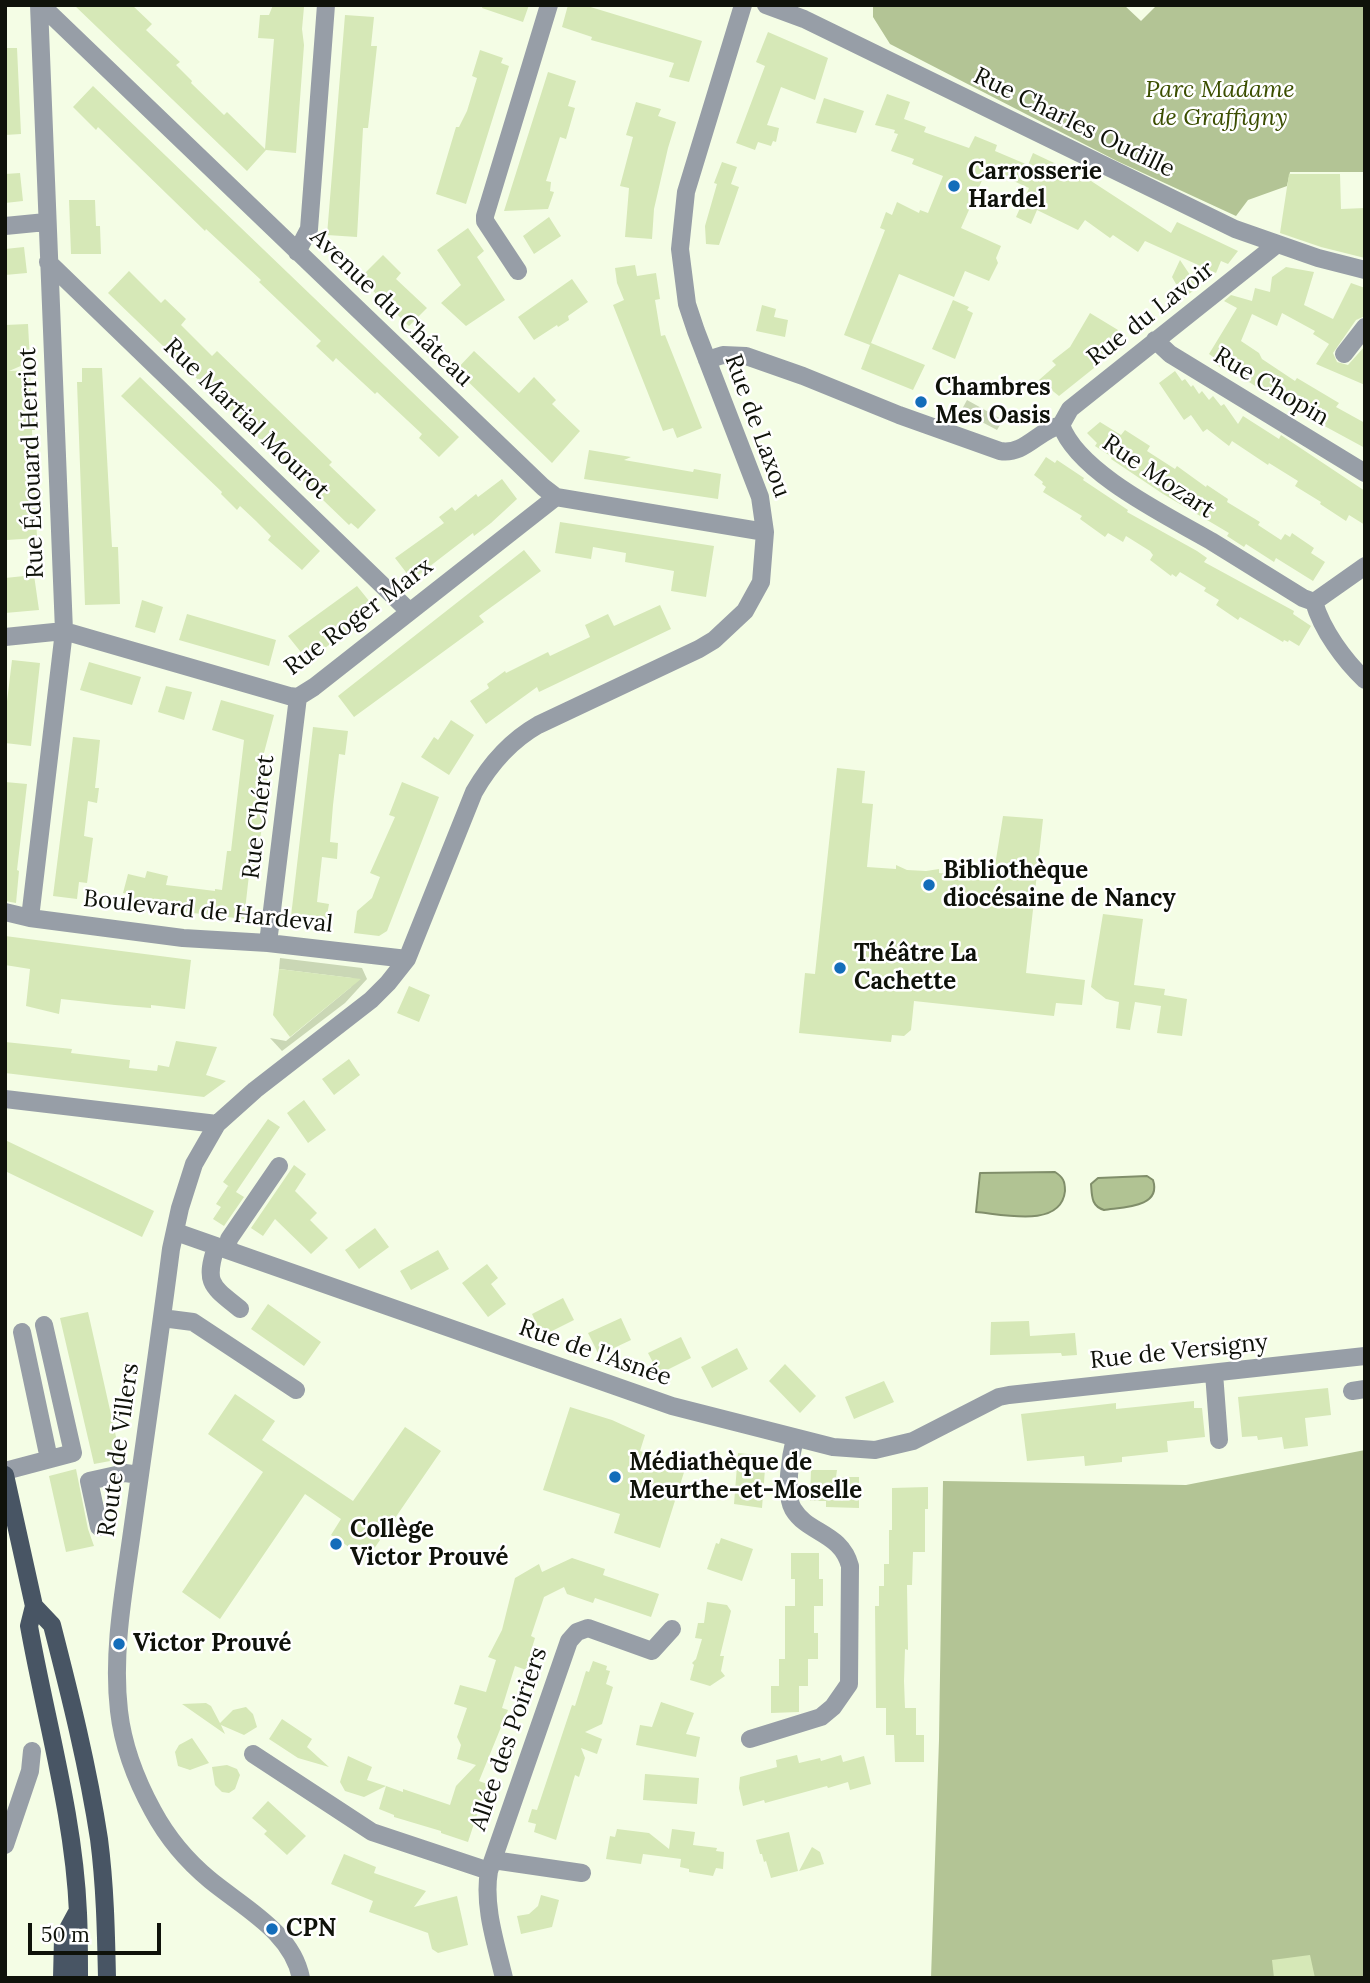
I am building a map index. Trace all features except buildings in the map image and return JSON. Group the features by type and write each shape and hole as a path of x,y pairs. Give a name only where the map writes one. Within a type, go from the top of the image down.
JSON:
{"main road":[{"path":"5,1473 14,1547 34,1606 52,1625 88,1778 99,1840 106,1914 107,1978"},
{"path":"34,1606 29,1626 57,1761 78,1911 79,1978"},
{"path":"62,1978 64,1938 78,1911"}],"street":[{"name":"Rue Édouard Herriot","path":"30,918 64,631 46,222 40,5"},
{"name":"Avenue du Château","path":"40,5 533,478 556,497"},
{"path":"297,252 309,229 326,5"},
{"path":"518,271 485,221 485,216 549,5"},
{"name":"Rue de Laxou","path":"407,959 471,799 492,764 526,732 699,649 745,611 761,582 765,533 760,497 687,303 681,267 682,220 686,192 743,5"},
{"name":"Rue Charles Oudille","path":"766,5 804,19 1235,229 1276,245 1365,270"},
{"path":"5,226 46,222"},
{"name":"Rue du Lavoir","path":"1061,425 1070,409 1276,245"},
{"name":"Rue Martial Mourot","path":"48,262 409,611"},
{"path":"1344,354 1365,327"},
{"name":"Rue Chopin","path":"1155,340 1170,355 1365,472"},
{"path":"707,360 732,354 755,359 946,432 1009,452 1026,445 1047,429 1061,425"},
{"name":"Rue Mozart","path":"1061,425 1075,449 1112,482 1303,598 1314,602"},
{"path":"556,497 765,533"},
{"name":"Rue Roger Marx","path":"5,637 64,631 298,697 556,497"},
{"path":"1365,566 1314,602 1318,616 1349,664 1365,680"},
{"name":"Rue Chéret","path":"268,943 298,697"},
{"name":"Boulevard de Hardeval","path":"5,912 30,918 183,938 268,943 407,959"},
{"name":"Route de Villers","path":"301,1978 294,1956 281,1937 208,1878 181,1851 154,1813 131,1764 119,1713 117,1661 171,1249 194,1164 217,1124 371,1000 388,984 407,959"},
{"path":"5,1100 217,1124"},
{"path":"240,1309 214,1288 209,1275 222,1249 279,1166"},
{"name":"Rue de l'Asnée","path":"176,1232 672,1406 795,1438 854,1449 894,1447 931,1433 999,1397"},
{"path":"162,1318 193,1322 296,1390"},
{"path":"5,1473 73,1453 44,1325"},
{"path":"22,1332 49,1459"},
{"name":"Rue de Versigny","path":"999,1397 1365,1356"},
{"path":"1214,1373 1219,1440"},
{"path":"750,1739 821,1717 833,1707 849,1684 850,1566 845,1551 839,1544 803,1520 791,1505 791,1459 795,1438"},
{"path":"99,1527 89,1481 125,1474 140,1475"},
{"name":"Allée des Poiriers","path":"504,1978 486,1885 569,1641 577,1632 588,1628 652,1651 672,1629"},
{"path":"5,1845 30,1771 32,1751"},
{"name":"Allée des Poiriers","path":"253,1754 372,1832 491,1866 582,1873"}],"shaded area":[{"path":"967,400 1003,420 997,430 961,411"},
{"path":"280,958 362,968 367,979 345,1003 282,1051 270,1038 286,1041 351,987 352,978 279,969"},
{"path":"1055,1172 1063,1180 1065,1191 1061,1203 1053,1211 1029,1216 976,1212 980,1173"},
{"path":"1147,1176 1153,1180 1154,1189 1152,1196 1146,1201 1130,1207 1104,1210 1094,1203 1091,1184 1098,1178"}],"green space":[{"name":"Parc Madame de Graffigny","path":"873,5 1124,5 1141,21 1157,5 1365,5 1365,172 1290,172 1287,186 1248,200 1236,216 1117,161 890,44 873,17"},
{"path":"1365,1450 1365,1978 931,1978 939,1740 943,1481 1186,1485"}],"place":[{"name":"Carrosserie Hardel","path":"954,186"},
{"name":"Chambres Mes Oasis","path":"921,402"},
{"name":"Bibliothèque diocésaine de Nancy","path":"929,885"},
{"name":"Théâtre La Cachette","path":"840,968"},
{"name":"Médiathèque de Meurthe-et-Moselle","path":"615,1477"},
{"name":"Collège Victor Prouvé","path":"336,1544"},
{"name":"Victor Prouvé","path":"119,1644"},
{"name":"CPN","path":"272,1929"}]}
